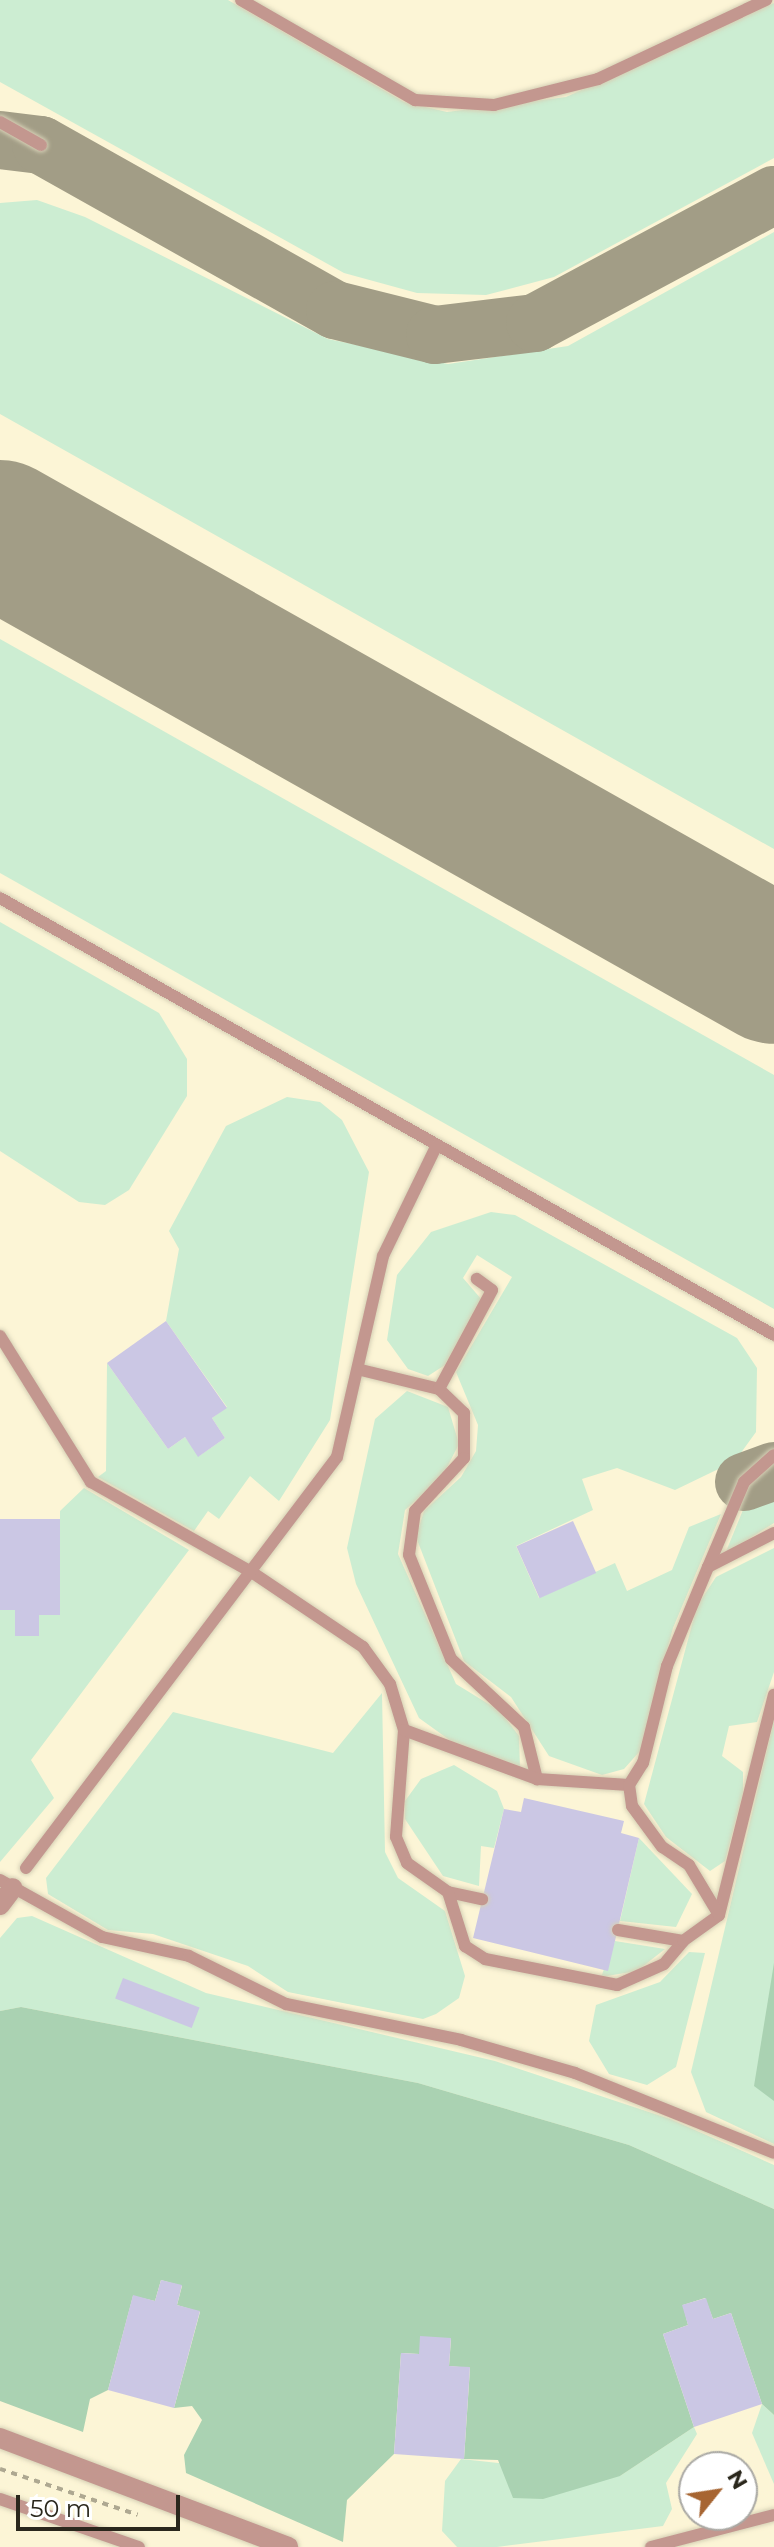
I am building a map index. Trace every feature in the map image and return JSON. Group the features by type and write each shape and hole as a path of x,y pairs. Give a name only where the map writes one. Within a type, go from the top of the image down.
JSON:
{"street":[{"path":"0,1905 6,1884"},
{"path":"0,2438 288,2547"}],"lane":[{"path":"241,0 415,100 494,105 598,79 766,0"},
{"path":"0,122 41,145"},
{"path":"0,898 774,1335"},
{"path":"26,1868 253,1573 337,1457 361,1370 383,1256 437,1145"},
{"path":"439,1389 492,1290 477,1279"},
{"path":"757,1326 774,1348"},
{"path":"0,1336 91,1482 253,1573 363,1647 390,1684 404,1730 396,1837 407,1863 448,1892 482,1899"},
{"path":"361,1370 439,1389 464,1413 468,1443 457,1469 415,1511 409,1555 451,1659 524,1727 537,1779"},
{"path":"719,1915 689,1865 662,1847 632,1806 629,1785 643,1763 667,1666 744,1482 774,1455"},
{"path":"708,1567 774,1533"},
{"path":"448,1892 465,1946 485,1959 617,1985 664,1964 683,1941 719,1915 774,1695"},
{"path":"404,1730 537,1779 602,1789 629,1785"},
{"path":"6,1884 102,1937 189,1956 286,2004 461,2040 563,2070 774,2153"},
{"path":"618,1930 683,1941"},
{"path":"0,2499 139,2547"},
{"path":"651,2547 774,2515"}],"path":[{"path":"0,2469 145,2517"}],"green space":[{"path":"0,0 228,0 404,102 447,112 566,97 774,3 774,158 554,277 486,295 417,293 344,273 0,82"},
{"path":"37,200 85,217 328,339 448,364 568,346 774,232 774,849 0,414 0,203"},
{"path":"0,639 774,1075 774,1309 0,873"},
{"path":"0,922 159,1013 187,1059 187,1096 129,1190 105,1205 79,1202 0,1151"},
{"path":"287,1097 320,1102 342,1120 369,1172 330,1420 279,1501 250,1476 219,1519 208,1511 194,1531 98,1477 106,1471 107,1363 168,1449 185,1437 199,1456 225,1438 212,1418 227,1407 166,1321 179,1249 169,1231 226,1126"},
{"path":"491,1212 515,1215 737,1338 757,1368 756,1432 735,1461 675,1490 617,1468 582,1479 593,1510 516,1546 539,1598 615,1563 627,1591 672,1570 689,1527 721,1514 673,1628 640,1751 624,1769 602,1775 549,1756 511,1697 464,1661 416,1537 424,1511 461,1477 476,1451 478,1425 456,1372 512,1277 477,1255 463,1278 482,1300 445,1365 428,1376 408,1369 387,1340 397,1275 431,1232"},
{"path":"407,1391 448,1407 459,1444 442,1477 405,1510 398,1554 456,1684 500,1711 519,1736 520,1768 462,1749 419,1718 356,1584 347,1548 375,1419"},
{"path":"84,1488 189,1550 31,1760 54,1798 0,1862 0,1610 15,1610 15,1636 39,1636 39,1615 60,1615 60,1511"},
{"path":"774,1494 774,1523 725,1554 745,1505"},
{"path":"774,1548 774,1672 757,1722 729,1726 722,1756 743,1772 743,1793 725,1861 710,1871 666,1837 644,1804 697,1606 716,1577"},
{"path":"382,1693 385,1852 398,1878 445,1911 465,1976 459,1998 436,2014 423,2019 288,1992 248,1966 153,1934 108,1930 48,1894 46,1878 173,1712 333,1753"},
{"path":"774,1720 774,2144 706,2112 691,2072"},
{"path":"454,1765 497,1791 504,1809 494,1848 481,1846 479,1886 443,1876 405,1819 405,1801 421,1779"},
{"path":"639,1838 692,1894 676,1927 620,1921"},
{"path":"32,1916 206,1993 495,2061 670,2119 774,2165 774,2209 629,2145 418,2083 21,2007 0,2011 0,1938 17,1918"},
{"path":"615,1941 665,1949 637,1971 601,1977"},
{"path":"689,1952 705,1953 676,2067 647,2085 609,2074 589,2041 596,2005 660,1982"},
{"path":"774,1963 774,2101 754,2086"},
{"path":"21,2007 418,2083 629,2145 774,2209 774,2415 762,2404 731,2313 713,2319 705,2298 683,2305 688,2325 663,2334 694,2427 620,2476 543,2499 513,2498 498,2460 464,2459 470,2368 449,2366 451,2339 419,2354 401,2353 394,2454 347,2500 343,2542 186,2473 184,2455 202,2420 192,2406 174,2408 200,2312 177,2305 182,2286 161,2280 155,2301 133,2296 108,2390 90,2399 83,2432 0,2401 0,2011"},
{"path":"762,2404 774,2415 774,2484 752,2433"},
{"path":"694,2427 697,2434 686,2451 678,2451 678,2464 666,2483 672,2509 663,2526 497,2547 457,2547 442,2531 445,2481 461,2459 620,2476"}],"building":[{"path":"166,1321 227,1408 212,1418 225,1438 198,1457 185,1437 168,1449 107,1363"},
{"path":"0,1519 60,1519 60,1615 39,1615 39,1636 15,1636 15,1610 0,1610"},
{"path":"573,1521 596,1573 540,1598 516,1546"},
{"path":"524,1798 624,1821 621,1833 639,1838 608,1971 473,1938 504,1809 521,1812"},
{"path":"123,1978 200,2007 192,2028 115,1999"},
{"path":"161,2280 182,2285 177,2305 200,2311 174,2408 108,2390 133,2295 155,2301"},
{"path":"706,2298 713,2319 731,2313 762,2404 694,2427 663,2334 688,2325 682,2305"},
{"path":"420,2336 451,2338 449,2366 470,2367 464,2459 394,2454 401,2353 419,2354"}],"taxiway":[{"path":"0,140 41,145 335,310 435,335 535,323 774,195"},
{"path":"744,1482 774,1471"}],"runway":[{"path":"0,534 774,970"}]}
